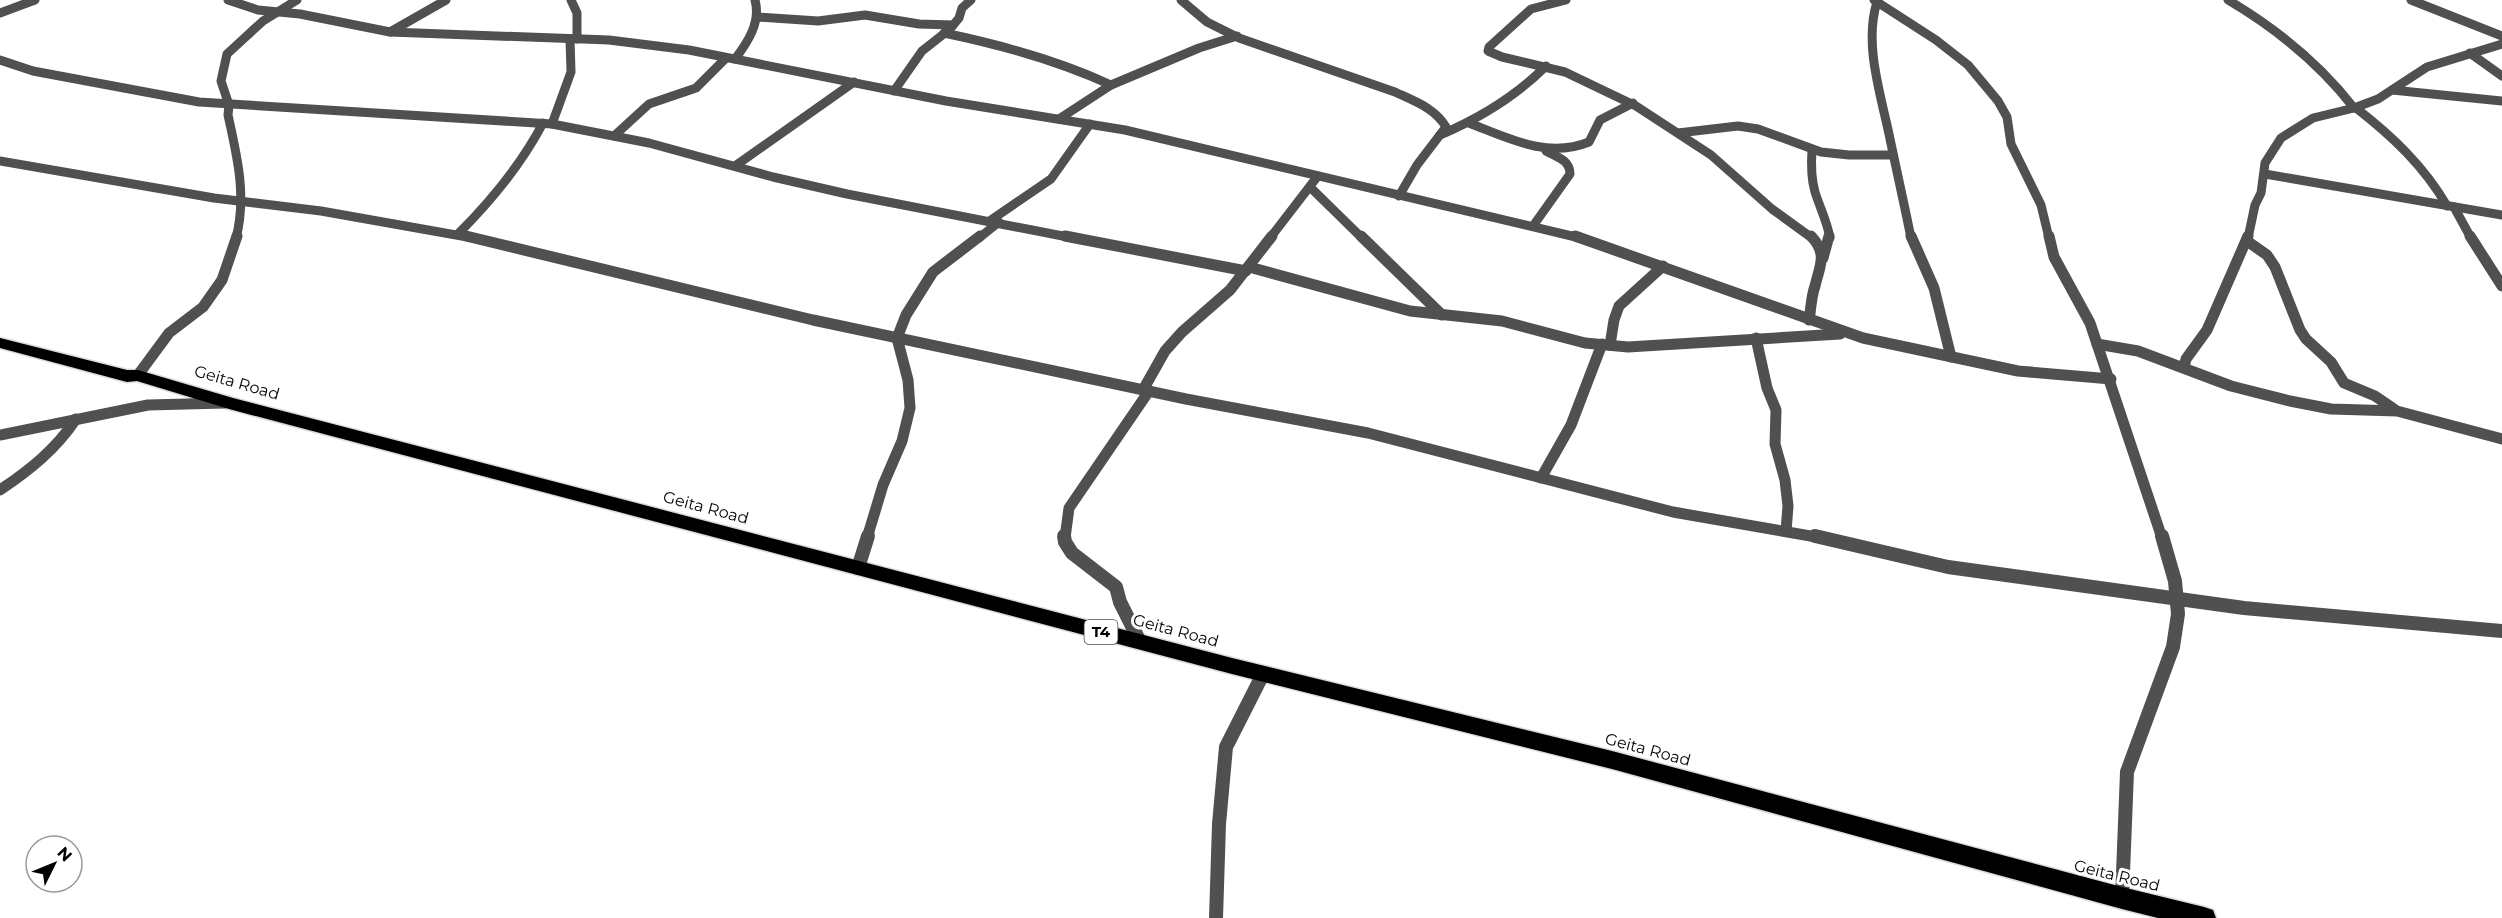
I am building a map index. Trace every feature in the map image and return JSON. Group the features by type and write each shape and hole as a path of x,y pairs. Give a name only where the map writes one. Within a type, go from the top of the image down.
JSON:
{"highway":[{"name":"Geita Road","path":"0,343 127,376 138,375 229,403 1263,674 1612,760 2122,898 2205,918"}],"street":[{"path":"0,20 3,12 35,0"},
{"path":"228,0 275,13 300,14 390,32 644,44 730,58 894,91 1135,132 1605,245 1809,320 1906,349 2018,371 2110,379"},
{"path":"138,375 169,333 203,307 222,280 242,216 241,178 228,115 229,105 221,81 227,54 241,39 275,13 297,0"},
{"path":"390,32 446,0"},
{"path":"458,234 485,208 523,160 567,90 572,71 577,13 573,0"},
{"path":"614,136 649,104 696,88 730,58 750,36 759,8 755,0"},
{"path":"894,91 922,51 953,25 962,8 971,0"},
{"path":"1181,0 1195,14 1237,36 1282,54 1376,84 1431,109 1446,122 1446,127 1438,135 1399,196"},
{"path":"1566,0 1531,9 1489,47 1488,51 1500,56 1546,66 1594,84 1633,103 1745,183 1771,208 1814,241 1821,250 1823,265 1812,291 1813,304 1809,320"},
{"path":"2228,0 2286,37 2319,64 2355,108 2397,140 2436,186 2502,286"},
{"path":"2236,5 2245,0"},
{"path":"2411,0 2502,36"},
{"path":"1952,357 1934,288 1912,242 1893,155 1873,52 1872,18 1876,1 1960,58 1980,78 2007,117 2011,144 2041,205 2054,257 2070,283 2110,379 2175,581 2178,614 2173,647 2127,772 2122,898"},
{"path":"757,17 818,21 865,15 919,24 953,25"},
{"path":"944,33 1014,48 1058,62 1111,85"},
{"path":"1059,119 1111,85 1199,48 1237,36"},
{"path":"2184,367 2186,359 2207,330 2234,264 2247,241 2265,174 2265,163 2281,138 2313,118 2355,108 2378,99 2427,67 2502,44"},
{"path":"2470,52 2502,76"},
{"path":"0,60 33,71 199,102 547,123 650,143 847,194 1113,244 1181,260 1247,269 1378,303 1442,315 1502,321 1552,336 1606,345 1670,345 1847,333"},
{"path":"1438,135 1495,110 1518,93 1546,66"},
{"path":"735,166 854,82"},
{"path":"2392,90 2502,101"},
{"path":"1531,145 1556,149 1581,146 1589,142 1600,120 1633,103"},
{"path":"1469,123 1557,156 1570,167 1570,174 1533,226"},
{"path":"858,568 883,485 902,441 910,408 908,380 897,338 906,315 933,272 1051,179 1090,124"},
{"path":"1678,133 1738,126 1758,129 1812,150 1849,155 1893,155"},
{"path":"1812,150 1811,171 1815,192 1827,223 1830,240 1822,259"},
{"path":"0,161 207,197 321,211 458,234 676,289 897,338 1368,433 1673,512 1786,531 1948,567 2310,615 2502,631"},
{"path":"2265,174 2502,215"},
{"path":"1140,642 1120,602 1116,587 1072,553 1065,542 1064,532 1069,508 1146,390 1165,351 1182,332 1213,307 1247,269 1317,177"},
{"path":"1310,187 1442,315"},
{"path":"2247,241 2267,255 2275,267 2300,330 2306,339 2331,362 2339,378 2344,383 2375,396 2397,411"},
{"path":"1541,478 1571,425 1606,345 1616,312 1625,298 1646,283 1663,266"},
{"path":"1756,338 1767,388 1776,410 1775,444 1785,480 1788,506 1786,531"},
{"path":"2097,344 2138,351 2231,386 2313,406 2397,411 2502,439"},
{"path":"0,435 148,405 229,403"},
{"path":"0,490 47,454 66,436 76,419"},
{"path":"1216,918 1219,824 1226,747 1263,674"}]}
